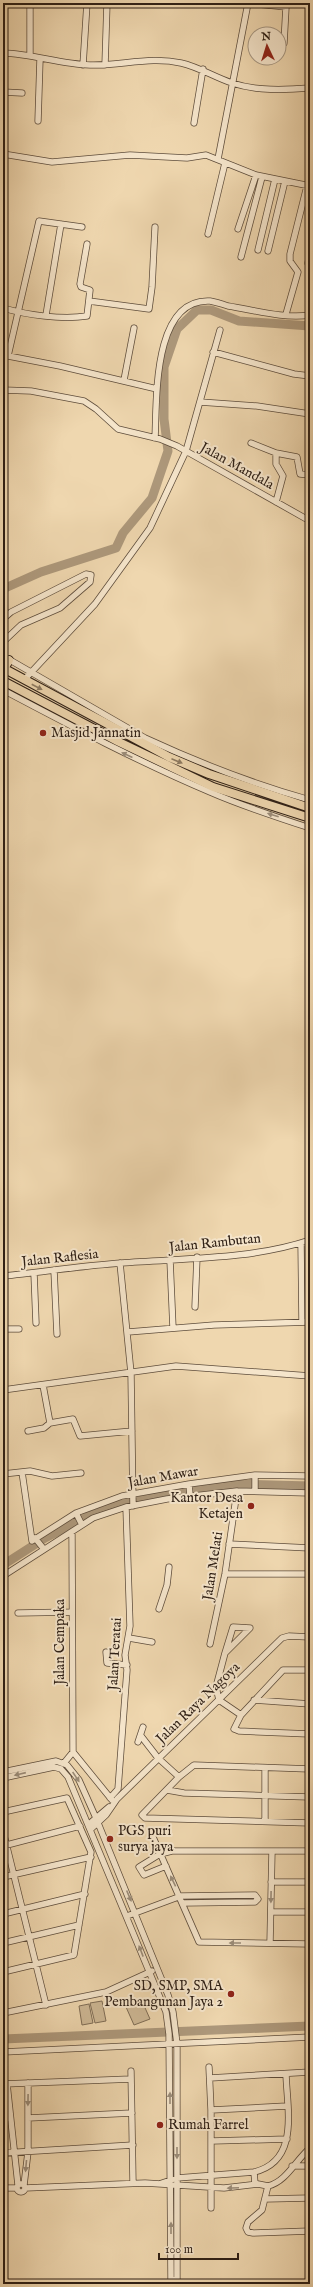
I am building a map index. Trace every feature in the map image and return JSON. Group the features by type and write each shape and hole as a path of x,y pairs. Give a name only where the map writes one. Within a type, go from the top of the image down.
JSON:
{"highway":[{"path":"6,658 3,669 170,757 209,774 279,795 310,808"},
{"path":"3,681 77,726 213,787 310,818"},
{"path":"77,726 84,712"}],"street":[{"path":"30,3 30,55"},
{"path":"83,65 87,3"},
{"path":"105,65 107,3"},
{"path":"218,159 248,3 286,7 285,26"},
{"path":"3,53 30,55 40,59 83,65 105,65 146,60 164,61 203,69 232,83 266,89 310,88"},
{"path":"38,121 40,59"},
{"path":"194,123 203,69"},
{"path":"3,92 22,93"},
{"path":"3,154 52,162 130,155 187,158 206,155 259,176 308,186 290,254 290,261 298,272 286,314"},
{"path":"208,234 225,163"},
{"path":"238,229 259,176"},
{"path":"241,257 259,176"},
{"path":"258,250 275,179"},
{"path":"268,251 285,181"},
{"path":"82,227 39,221 6,355 157,388"},
{"path":"46,316 60,224"},
{"path":"89,301 149,309 152,287 154,227"},
{"path":"3,308 16,313 46,316 85,317 88,314 90,290 81,287 80,284 87,244"},
{"path":"308,263 310,254"},
{"path":"157,438 157,388 162,349 167,331 188,307 210,301 266,313 310,315"},
{"path":"124,380 134,328"},
{"path":"24,680 95,604 146,534 162,506 186,451 220,330"},
{"path":"213,352 294,374 310,376"},
{"name":"Jalan Mandala","path":"3,390 31,391 84,401 96,409 118,429 157,438 177,446 310,521"},
{"path":"200,402 257,406 310,414"},
{"path":"251,443 276,453 297,457 300,474 310,475"},
{"path":"276,453 276,464 283,476 276,502"},
{"path":"3,619 11,612 86,574 91,575 90,582 60,608 21,625 3,642"},
{"path":"6,658 169,749 216,770 279,795 310,800"},
{"path":"3,690 211,793 310,828"},
{"name":"Jalan Rambutan","path":"120,1263 170,1260 259,1251 310,1240"},
{"path":"301,1243 302,1322"},
{"path":"195,1307 197,1257"},
{"path":"170,1260 173,1328"},
{"path":"120,1263 131,1373 133,1500"},
{"name":"Jalan Raflesia","path":"3,1276 120,1263"},
{"path":"54,1270 57,1334"},
{"path":"34,1273 36,1323"},
{"path":"128,1332 173,1328 310,1322"},
{"path":"3,1329 19,1329"},
{"path":"3,1390 176,1366 310,1376"},
{"path":"43,1385 50,1423"},
{"path":"3,1404 3,1425"},
{"path":"28,1431 44,1428 50,1423 74,1420 80,1436 132,1431"},
{"path":"22,1472 38,1543"},
{"path":"3,1474 34,1472 52,1476 81,1473"},
{"path":"255,1476 255,1490"},
{"name":"Jalan Mawar","path":"38,1543 76,1514 107,1500 133,1500 189,1484 255,1476 310,1476"},
{"path":"189,1484 190,1494"},
{"path":"3,1576 38,1543 72,1532 81,1523 102,1514 126,1507 133,1500 237,1490 310,1493"},
{"name":"Jalan Melati","path":"210,1644 225,1574 237,1490"},
{"name":"Jalan Teratai","path":"111,1801 118,1790 127,1665 125,1655 130,1626 126,1507"},
{"path":"76,1514 81,1523"},
{"name":"Jalan Cempaka","path":"72,1532 73,1752"},
{"path":"229,1544 310,1548"},
{"path":"159,1609 167,1585 169,1567"},
{"path":"225,1574 310,1574"},
{"path":"18,1613 72,1612"},
{"path":"225,1653 250,1630 250,1628 233,1627 225,1653 216,1687 219,1700 241,1715"},
{"name":"Jalan Raya Nagoya","path":"90,1826 97,1820 111,1801 219,1700 282,1638 289,1636 310,1637"},
{"path":"129,1638 152,1642"},
{"path":"106,1652 107,1663 127,1665"},
{"path":"310,1670 284,1670 254,1700 241,1715 234,1727 236,1731 310,1734"},
{"path":"254,1700 310,1704"},
{"path":"138,1742 143,1728"},
{"path":"141,1736 158,1758 179,1777"},
{"path":"64,1763 73,1752 111,1801"},
{"path":"3,1778 52,1761 64,1763 79,1780 136,1912 172,2006 172,2026 169,2034 174,2282"},
{"path":"3,1772 54,1766 63,1770 70,1780 90,1826 149,1972 176,2034 177,2178 173,2183"},
{"path":"310,1768 193,1766 179,1777 144,1812 143,1817 310,1823"},
{"path":"265,1768 265,1821"},
{"path":"167,1790 184,1793 310,1797"},
{"path":"3,1812 66,1798 69,1800 91,1848 91,1857 79,1925 77,1946 74,1955 3,1972"},
{"path":"5,1846 80,1826"},
{"path":"3,1831 5,1846 14,1875 46,2006"},
{"path":"153,1836 160,1854 181,1896 200,1943 310,1944"},
{"path":"270,1943 272,1850"},
{"path":"166,1866 145,1875 141,1873 140,1865 160,1854 172,1851 310,1851"},
{"path":"3,1878 91,1857"},
{"path":"271,1882 310,1882"},
{"path":"3,1914 85,1894"},
{"path":"196,1895 196,1903"},
{"path":"246,1895 246,1903"},
{"path":"127,1916 181,1896 256,1895 258,1899 255,1902 246,1903 184,1903"},
{"path":"271,1912 310,1912"},
{"path":"3,1943 79,1925"},
{"path":"3,2013 46,2006 106,1992 157,1969"},
{"path":"164,2007 172,2006"},
{"path":"3,2052 310,2037"},
{"path":"209,2067 212,2141 211,2208"},
{"path":"131,2070 133,2183"},
{"path":"210,2078 310,2072"},
{"path":"177,2178 254,2172 268,2167 278,2160 287,2139 286,2074"},
{"path":"21,2186 14,2153 5,2084 131,2079"},
{"path":"21,2186 28,2152 28,2083"},
{"path":"211,2110 287,2106"},
{"path":"28,2118 132,2113"},
{"path":"3,2118 10,2118"},
{"path":"212,2141 287,2139"},
{"path":"3,2153 133,2145"},
{"path":"3,2188 21,2186 133,2183 173,2183 224,2188 255,2184 268,2186 278,2182 310,2148"},
{"path":"292,2166 310,2166"},
{"path":"254,2172 255,2184"},
{"path":"268,2186 261,2211 247,2223 248,2232 258,2234 310,2231"},
{"path":"265,2199 310,2198"}],"shaded area":[{"path":"102,2001 106,2021 95,2023 90,2003"},
{"path":"142,2001 150,2019 134,2025 126,2007"},
{"path":"89,2004 93,2023 82,2025 79,2006"}],"waterway":[{"path":"3,589 41,572 116,548 123,533 152,498 168,451 164,419 164,367 177,329 197,310 211,310 239,321 310,326"},
{"path":"3,1565 45,1538 105,1508 195,1489 238,1484 310,1486"},
{"path":"3,2039 310,2026"}],"place":[{"name":"Masjid Jannatin","path":"43,733"},
{"name":"Kantor Desa Ketajen","path":"251,1506"},
{"name":"PGS puri surya jaya","path":"110,1839"},
{"name":"SD, SMP, SMA Pembangunan Jaya 2","path":"231,1994"},
{"name":"Rumah Farrel","path":"160,2125"}]}
